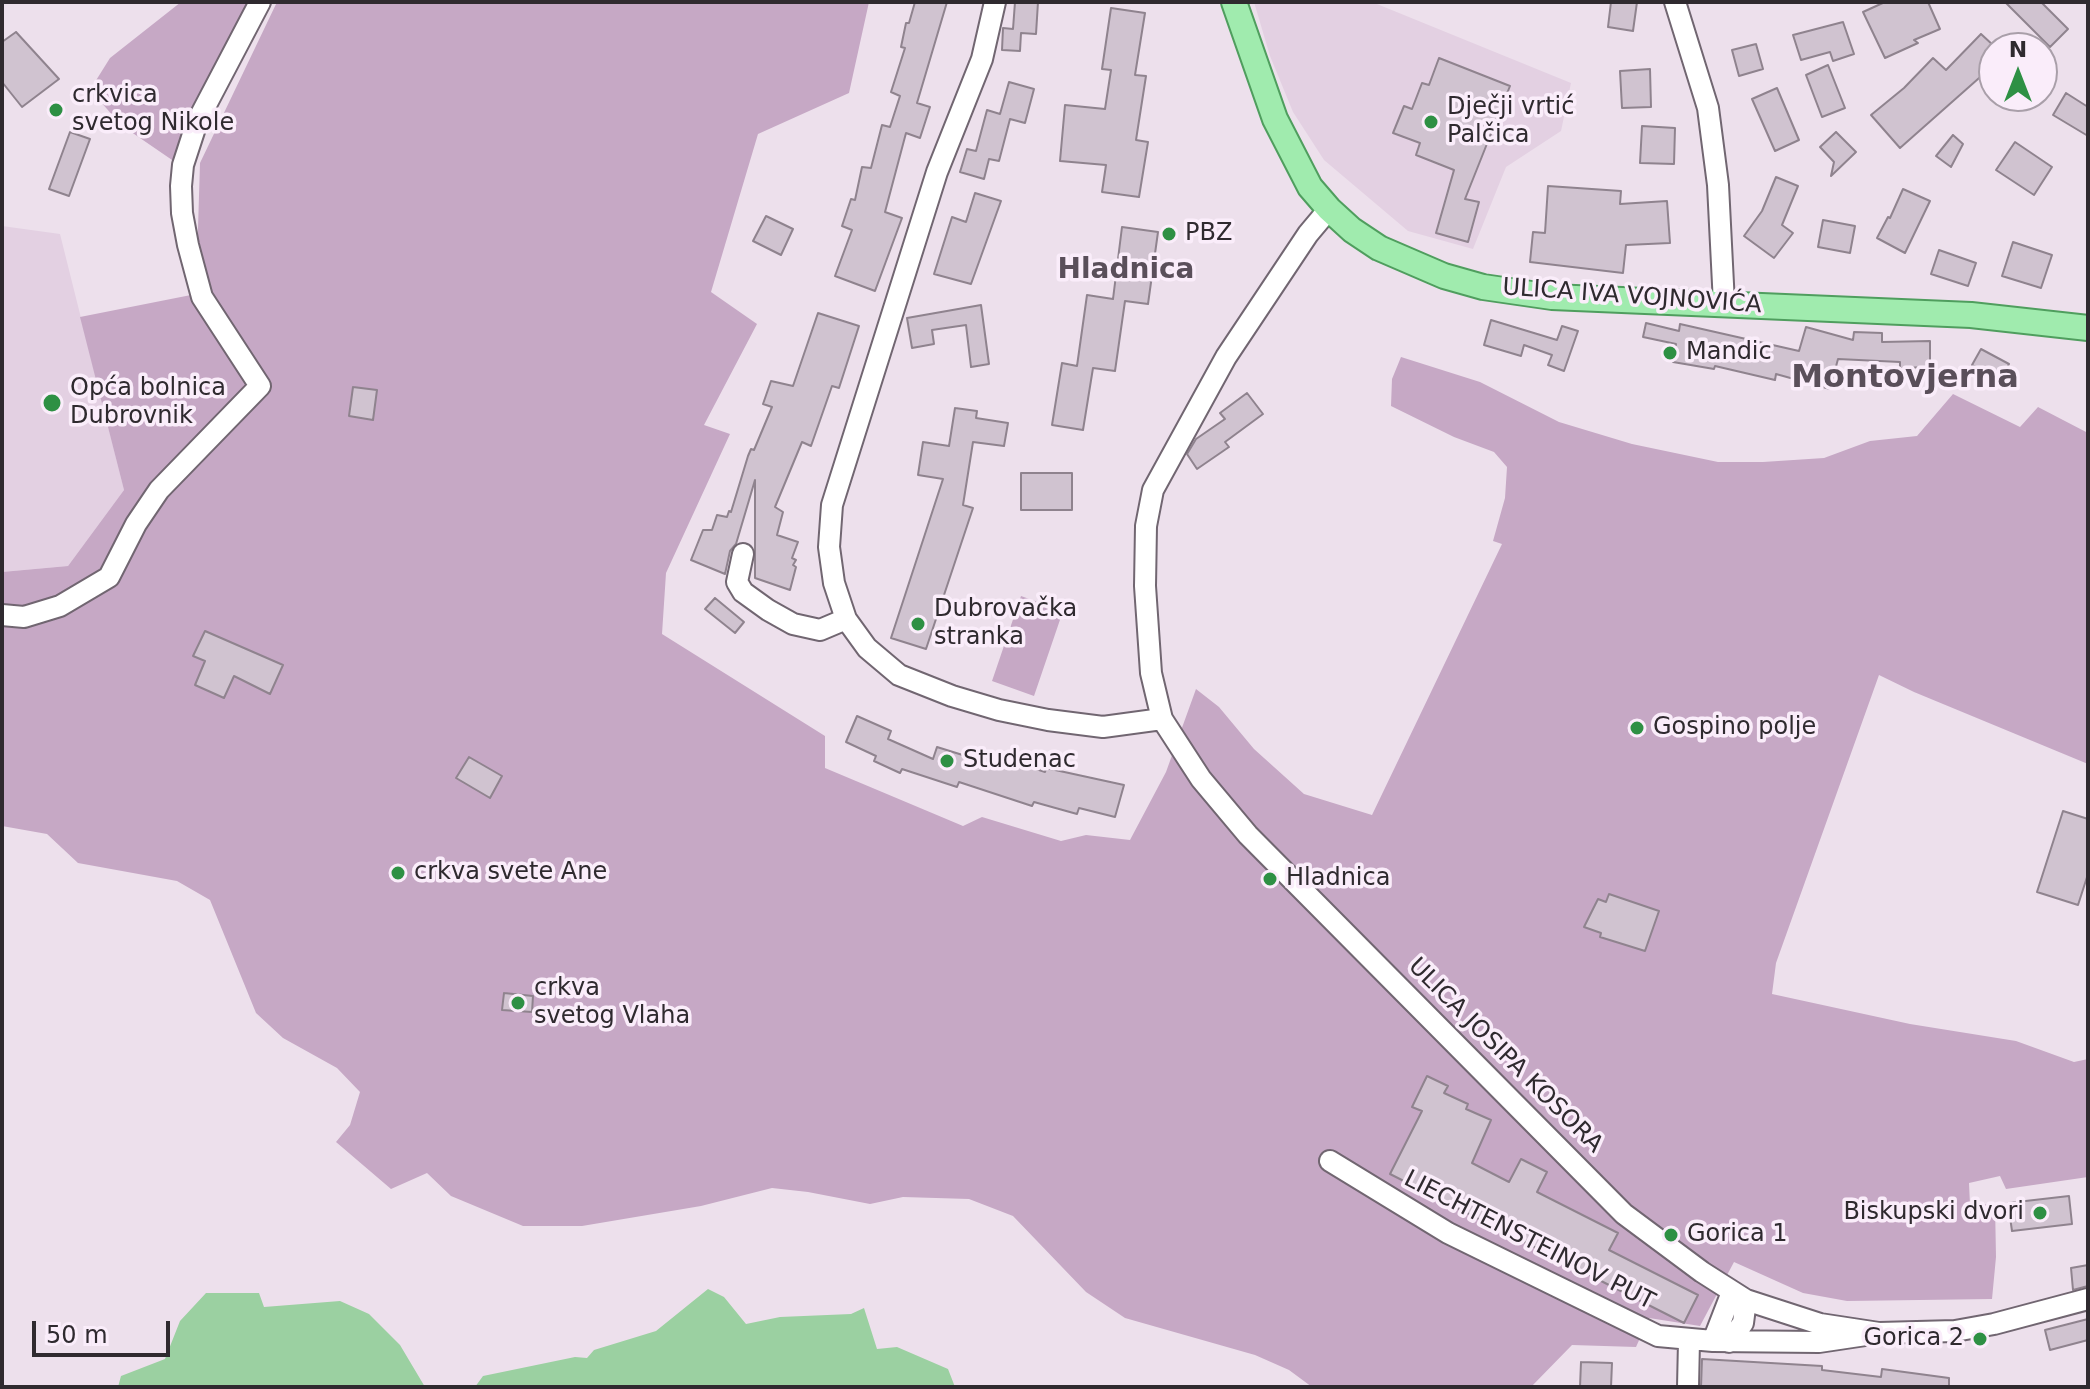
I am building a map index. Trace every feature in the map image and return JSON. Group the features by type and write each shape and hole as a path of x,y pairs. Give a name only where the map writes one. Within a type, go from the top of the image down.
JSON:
{"main road":[{"name":"ULICA IVA VOJNOVIĆA","path":"1234,2 1275,119 1310,187 1352,230 1379,248 1422,268 1483,287 1552,297 1956,314 2088,328"}],"street":[{"path":"2,615 24,617 60,606 109,577 136,524 159,490 260,386 202,297 188,245 181,186 183,165 197,122 260,2"},
{"path":"995,2 982,59 937,172 832,505 829,547 834,583 846,619 867,648 899,675 999,710 1085,725 1125,725 1162,719"},
{"path":"1675,2 1708,108 1718,185 1724,304"},
{"name":"ULICA JOSIPA KOSORA","path":"1329,209 1308,234 1226,357 1153,490 1146,526 1145,586 1151,673 1162,719 1201,779 1248,835 1613,1203 1672,1250 1739,1296 1820,1324 1879,1333"},
{"path":"743,554 737,582 743,592 768,610 793,624 820,630 846,619"},
{"name":"LIECHTENSTEINOV PUT","path":"1330,1161 1448,1233 1658,1336 1689,1341 1819,1342 1879,1333 1955,1331 2088,1299"},
{"path":"1721,1342 1739,1296"},
{"path":"1688,1387 1689,1341"}],"shaded area":[{"path":"181,2 248,2 175,162 121,125 100,101 95,82 110,58"},
{"path":"277,2 869,2 849,93 758,134 711,292 757,324 704,425 730,434 666,573 662,634 825,736 825,768 963,826 982,817 1061,841 1086,835 1130,840 1166,772 1196,689 1219,707 1254,749 1304,794 1372,815 1502,544 1493,541 1505,498 1507,467 1494,452 1454,437 1391,406 1392,379 1401,357 1480,382 1559,422 1632,444 1718,462 1824,458 1870,441 1917,436 1953,394 2020,427 2038,407 2088,433 2088,764 1879,675 1776,963 1772,994 1910,1024 2016,1041 2074,1062 2088,1059 2088,1177 2006,1189 2000,1176 1969,1183 1970,1205 1995,1204 1996,1257 1992,1299 1847,1301 1803,1293 1734,1262 1700,1326 1649,1318 1636,1347 1572,1345 1531,1387 1312,1387 1289,1370 1255,1355 1125,1318 1086,1292 1013,1216 969,1199 903,1197 870,1204 772,1188 701,1206 582,1226 523,1226 451,1196 427,1173 391,1189 336,1142 350,1125 360,1092 337,1068 283,1038 256,1013 210,900 177,881 78,863 47,834 2,826 2,572 68,566 124,490 80,317 196,294 200,163"},
{"name":"Dječji vrtić Palčica","path":"1254,2 1372,2 1571,83 1561,131 1506,167 1473,249 1408,231 1324,160 1293,112 1270,56"},
{"name":"Opća bolnica Dubrovnik","path":"2,226 60,234 124,490 68,566 2,572"},
{"path":"1021,596 1063,611 1034,696 992,681"},
{"path":"708,1289 724,1297 746,1324 780,1317 851,1314 864,1308 877,1349 897,1347 948,1369 955,1387 475,1387 483,1376 575,1357 587,1358 594,1350 656,1331"},
{"path":"206,1293 259,1293 264,1307 340,1301 369,1314 400,1345 425,1387 118,1387 121,1376 165,1359 180,1321"}],"building":[{"path":"915,2 947,2 917,103 930,107 920,138 906,133 885,212 902,218 875,291 835,276 852,230 842,226 851,199 855,200 862,167 871,168 882,125 890,127 900,96 891,92 905,48 901,47 906,23 909,23"},
{"path":"1015,2 1038,2 1036,34 1021,33 1020,51 1002,50 1003,28 1013,29"},
{"path":"1611,2 1637,2 1633,31 1608,27"},
{"path":"1885,2 1928,2 1940,29 1885,58 1863,12"},
{"path":"2005,2 2041,2 2068,29 2058,39 2058,32 2035,32"},
{"path":"1111,8 1145,13 1135,75 1146,76 1136,140 1148,142 1139,197 1102,192 1106,165 1060,161 1065,105 1105,109 1111,70 1102,69"},
{"path":"1843,22 1854,54 1833,61 1830,52 1801,60 1793,35"},
{"path":"16,32 59,79 22,107 2,82 2,42"},
{"path":"1978,37 1978,79 1900,148 1871,115 1904,88 1933,58 1946,70"},
{"path":"1756,44 1763,69 1739,76 1732,50"},
{"path":"1439,58 1510,86 1465,199 1479,202 1468,242 1436,233 1454,170 1416,155 1420,143 1393,133 1404,106 1412,109 1422,83 1429,85"},
{"path":"1828,65 1845,108 1822,117 1806,75"},
{"path":"1650,69 1651,107 1622,108 1620,71"},
{"path":"1009,82 1034,89 1025,123 1010,119 999,161 989,159 984,179 960,172 967,149 976,151 987,110 1000,114"},
{"path":"1777,88 1799,140 1775,151 1752,99"},
{"path":"2066,93 2088,107 2088,136 2053,115 2058,112"},
{"path":"1642,126 1675,128 1674,164 1640,163"},
{"path":"70,132 90,139 69,196 49,189"},
{"path":"1836,132 1856,152 1831,176 1834,162 1820,147"},
{"path":"1953,135 1963,144 1951,167 1936,156"},
{"path":"2015,142 2052,167 2034,195 1996,170"},
{"path":"1776,177 1798,186 1782,225 1793,233 1774,258 1744,236 1762,211"},
{"path":"1548,186 1621,191 1620,204 1667,201 1670,243 1626,245 1623,273 1530,262 1533,232 1545,233"},
{"path":"1903,189 1930,201 1905,253 1877,238"},
{"path":"975,193 1001,201 971,284 934,274 952,217 966,222"},
{"path":"766,216 793,229 781,255 753,241"},
{"path":"1823,220 1855,226 1850,253 1818,247"},
{"path":"1122,227 1158,232 1148,304 1125,301 1115,371 1093,368 1083,430 1052,425 1062,363 1077,366 1087,295 1113,299"},
{"path":"2013,242 2052,255 2041,288 2002,276"},
{"path":"1939,250 1976,263 1968,286 1931,274"},
{"path":"981,305 989,364 971,367 966,325 932,330 934,344 912,348 907,318"},
{"path":"818,313 859,326 839,388 832,386 811,446 802,442 775,507 783,512 777,535 798,542 792,558 796,560 793,565 796,567 790,590 755,578 755,480 725,574 691,560 703,530 712,530 717,515 727,517 731,512 748,456 751,449 754,450 772,407 763,404 771,381 793,386"},
{"path":"1491,320 1557,340 1562,326 1578,331 1564,371 1548,365 1552,355 1524,345 1521,356 1484,345"},
{"path":"1646,323 1679,331 1680,324 1799,351 1806,327 1853,340 1854,332 1882,333 1882,342 1930,341 1930,367 1900,368 1900,362 1838,359 1830,389 1776,374 1775,380 1715,366 1714,369 1673,362 1676,344 1643,337"},
{"path":"1981,349 2009,364 2000,380 1972,365"},
{"path":"353,387 377,390 373,420 349,416"},
{"path":"1247,393 1263,414 1225,442 1229,447 1197,469 1187,454 1196,439 1225,419 1220,413"},
{"path":"955,408 977,411 976,418 1008,423 1004,446 973,442 963,505 973,508 926,649 891,638 943,479 918,475 923,442 949,446"},
{"path":"1021,473 1072,473 1072,510 1021,510"},
{"path":"715,598 744,622 735,633 705,609"},
{"path":"205,631 283,665 270,694 234,676 224,698 195,685 205,661 193,656"},
{"path":"857,716 891,731 888,739 933,759 937,747 969,757 970,752 1011,765 1012,761 1045,772 1046,768 1124,785 1115,817 1079,808 1077,814 1034,802 1032,806 959,782 957,787 902,769 900,773 874,761 876,756 846,742"},
{"path":"469,757 502,776 490,798 456,778"},
{"path":"2063,811 2088,819 2088,874 2078,905 2037,892"},
{"path":"1609,894 1659,911 1645,951 1600,937 1601,933 1584,927 1598,899 1606,902"},
{"name":"crkva svetog Vlaha","path":"504,993 533,996 532,1012 502,1010"},
{"path":"1427,1076 1448,1086 1444,1093 1468,1104 1466,1109 1491,1120 1472,1163 1509,1182 1521,1159 1547,1172 1537,1192 1618,1233 1609,1250 1698,1295 1684,1323 1390,1174 1422,1111 1412,1107"},
{"name":"Biskupski dvori","path":"2069,1196 2072,1224 2012,1231 2008,1203"},
{"path":"2088,1265 2088,1286 2073,1290 2071,1268"},
{"path":"2088,1319 2088,1340 2050,1350 2045,1330"},
{"path":"1702,1359 1822,1366 1822,1370 1881,1377 1882,1369 1949,1378 1949,1387 1701,1387"},
{"path":"1581,1362 1612,1363 1611,1387 1580,1387"}],"place":[{"name":"crkvica svetog Nikole","path":"56,110"},
{"name":"Dječji vrtić Palčica","path":"1431,122"},
{"name":"PBZ","path":"1169,234"},
{"name":"Mandic","path":"1670,353"},
{"name":"Opća bolnica Dubrovnik","path":"52,403"},
{"name":"Dubrovačka stranka","path":"918,624"},
{"name":"Gospino polje","path":"1637,728"},
{"name":"Studenac","path":"947,761"},
{"name":"crkva svete Ane","path":"398,873"},
{"name":"Hladnica","path":"1270,879"},
{"name":"crkva svetog Vlaha","path":"518,1003"},
{"name":"Biskupski dvori","path":"2040,1213"},
{"name":"Gorica 1","path":"1671,1235"},
{"name":"Gorica 2","path":"1980,1339"}],"district":[{"name":"Hladnica","path":"1126,271"},
{"name":"Montovjerna","path":"1905,379"}]}
